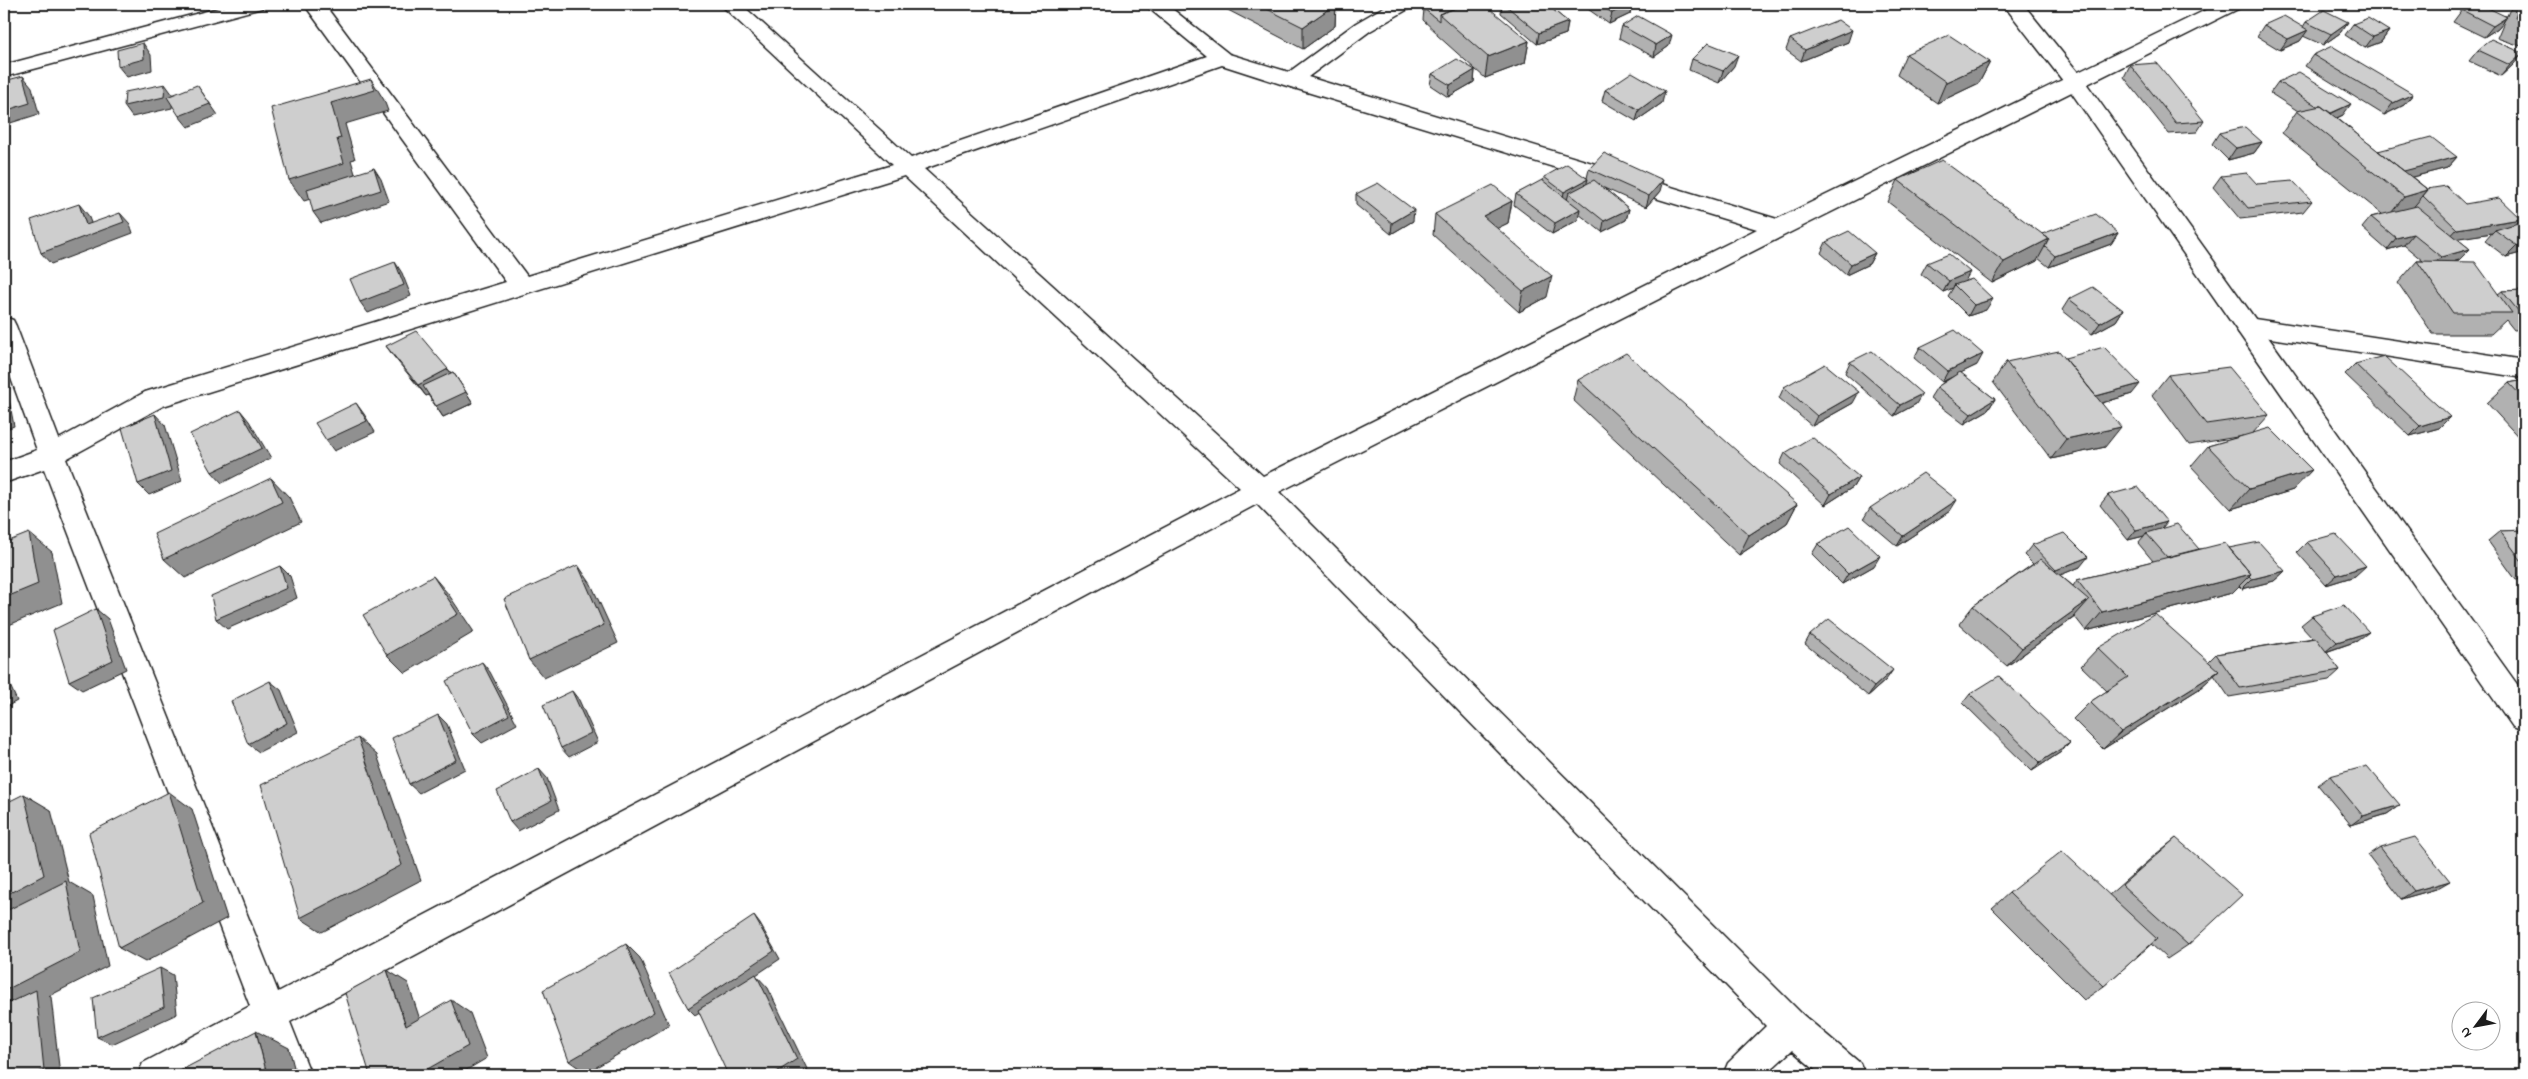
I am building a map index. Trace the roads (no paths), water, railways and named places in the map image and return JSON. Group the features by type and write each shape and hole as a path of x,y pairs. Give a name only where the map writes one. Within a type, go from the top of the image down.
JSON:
{"street":[{"path":"4,71 255,4"},
{"path":"314,4 522,286"},
{"path":"730,4 1260,490 1791,1027 1848,1075"},
{"path":"1154,4 1222,58 1779,228"},
{"path":"1291,80 1363,27 1403,4"},
{"path":"2013,4 2074,81 2524,718"},
{"path":"155,1075 1260,490 1779,228 2233,4"},
{"path":"4,473 51,455 154,399 908,167 1222,58"},
{"path":"4,326 51,455 272,1014 294,1075"},
{"path":"2248,328 2524,369"},
{"path":"1740,1075 1791,1027"}]}
